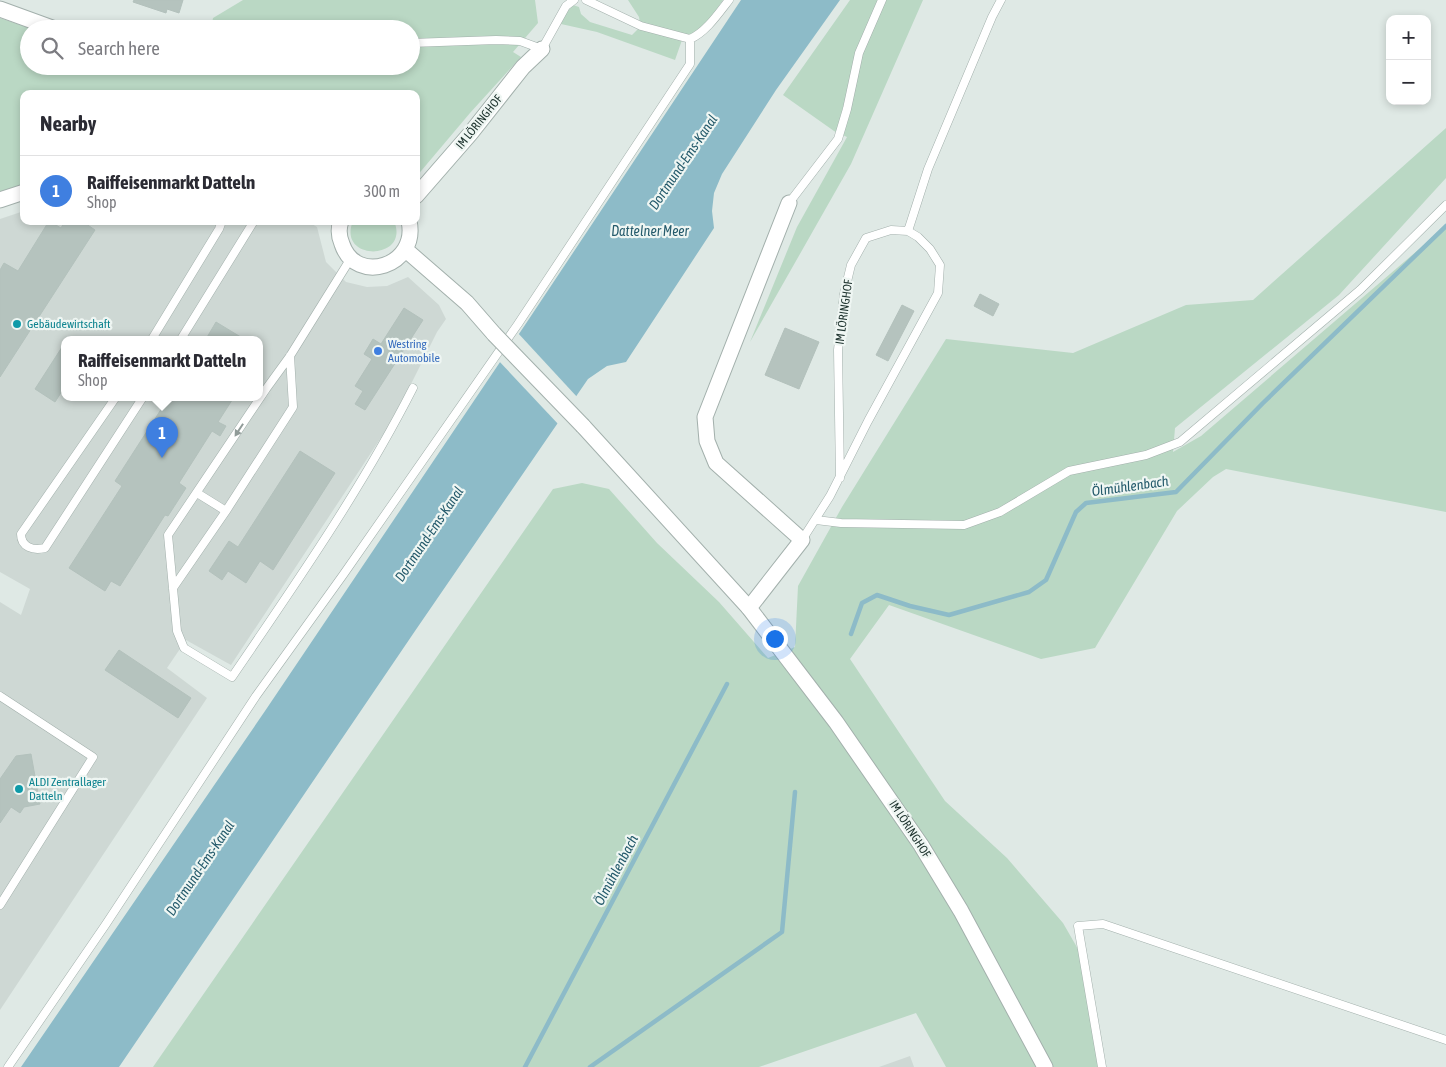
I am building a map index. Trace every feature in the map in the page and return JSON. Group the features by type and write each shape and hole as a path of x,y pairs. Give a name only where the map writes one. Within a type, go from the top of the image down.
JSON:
{"street":[{"path":"0,9 30,20"},
{"name":"IM LÖRINGHOF","path":"420,191 470,134 523,67 542,49"},
{"path":"0,200 20,193"},
{"path":"749,608 802,540 716,462 708,441 705,417 789,203"},
{"path":"338,225 339,237 343,248 351,258 362,265 374,267 386,266 406,250 410,240 410,225"},
{"name":"IM LÖRINGHOF","path":"406,250 467,303 494,334 583,426 749,608 841,730 921,845 962,911 1045,1067"}],"lane":[{"path":"420,43 512,40 542,49 566,6 574,0"},
{"path":"586,0 641,26 690,39 697,36 729,0"},
{"path":"789,203 838,139 860,53 882,0"},
{"path":"802,540 840,478 868,421 938,293 940,265 930,249 918,237 908,231 928,169 992,17 1001,0"},
{"path":"8,1067 106,924 256,696 518,324 690,64 690,39"},
{"path":"816,520 841,523 964,526 1000,512 1069,471 1146,455 1180,442 1360,290 1446,205"},
{"path":"154,336 220,225"},
{"path":"182,336 251,225"},
{"name":"IM LÖRINGHOF","path":"840,478 838,350 844,294 851,265 866,238 891,230 908,231"},
{"path":"263,394 290,356 351,258"},
{"path":"173,588 226,512 294,407 290,356"},
{"path":"258,401 168,536 176,631 184,648 232,677 322,545 396,422 413,388"},
{"path":"113,401 21,534 21,540 27,547 33,549 45,548 140,401"},
{"path":"197,493 226,512"},
{"path":"0,696 94,757 0,905"},
{"path":"1102,1067 1078,926 1103,924 1446,1040"}],"shaded area":[{"path":"20,212 20,225 314,225 317,227 326,262 346,282 367,287 387,286 408,277 439,305 446,319 437,332 394,418 231,665 186,640 167,668 207,698 0,1010 0,602 21,615 30,589 0,572 0,219"},
{"path":"910,1056 914,1067 879,1067"}],"green space":[{"path":"243,0 535,0 538,23 513,52 521,57 420,172 420,90 20,90 20,192 0,199 0,18 20,25 20,75 420,75 420,20 213,20"},
{"path":"628,0 723,0 711,18 699,31 684,34 640,23 639,17"},
{"path":"850,0 923,0 851,164 750,342 797,227 847,137 834,131 783,95"},
{"path":"573,5 579,7 581,14 590,22 632,35 640,27 682,40 675,60 597,32 561,24 566,13"},
{"path":"1446,128 1446,178 1339,295 1175,428 1173,452 1201,436 1446,226 1446,512 1226,469 1213,477 1177,511 1095,648 1041,659 889,605 850,659 945,801 1007,858 1063,923 1082,956 1099,1067 946,1067 916,1013 759,1067 153,1067 553,489 582,483 609,489 657,543 719,602 768,658 795,647 798,586 842,507 946,339 1073,353 1186,305 1253,300"},
{"path":"352,225 395,225 396,234 392,244 384,249 374,251 363,250 355,244 351,234"}],"water":[{"name":"Dattelner Meer","path":"741,0 840,0 776,90 722,174 714,193 712,211 714,228 626,362 607,366 588,379 119,1067 21,1067 265,711"}],"pier":[{"path":"517,332 578,398 559,425 498,360"}],"building":[{"path":"134,0 183,0 179,13 167,9 166,13 133,2"},
{"name":"Gebäudewirtschaft","path":"47,225 56,225 61,228 63,225 88,225 95,230 0,377 0,270 4,263 18,271"},
{"path":"980,294 999,304 993,316 974,306"},
{"path":"902,305 914,311 888,361 876,355"},
{"path":"404,308 423,320 365,410 355,404 363,391 355,386 372,359 364,354 373,339 381,344"},
{"path":"216,322 239,336 208,336"},
{"path":"785,328 819,342 799,389 765,375"},
{"path":"61,349 61,393 55,402 35,389"},
{"path":"166,401 231,401 218,422 226,426 220,436 212,431 179,483 186,488 168,516 165,515 120,586 111,581 105,591 69,568 122,486 115,481"},
{"path":"300,451 335,473 273,570 260,561 246,583 228,571 222,580 209,571 229,541 238,547"},
{"path":"119,650 191,698 178,718 105,670"},
{"name":"ALDI Zentrallager Datteln","path":"31,754 40,804 24,807 20,813 11,807 0,823 0,779 16,756"}],"waterway":[{"name":"Ölmühlenbach","path":"851,634 862,603 877,595 910,606 949,615 1029,592 1046,580 1076,512 1086,503 1176,492 1263,403 1446,226"},
{"name":"Ölmühlenbach","path":"525,1067 727,684"},
{"name":"Ölmühlenbach","path":"590,1067 782,932 795,792"}],"place":[{"name":"Gebäudewirtschaft","path":"17,324"},
{"name":"Westring Automobile","path":"378,351"},
{"name":"Raiffeisenmarkt Datteln","path":"162,458"},
{"name":"ALDI Zentrallager Datteln","path":"19,789"}],"water label":[{"name":"Dortmund-Ems-Kanal","path":"683,162"},
{"name":"Dortmund-Ems-Kanal","path":"429,534"},
{"name":"Dortmund-Ems-Kanal","path":"200,868"}]}
